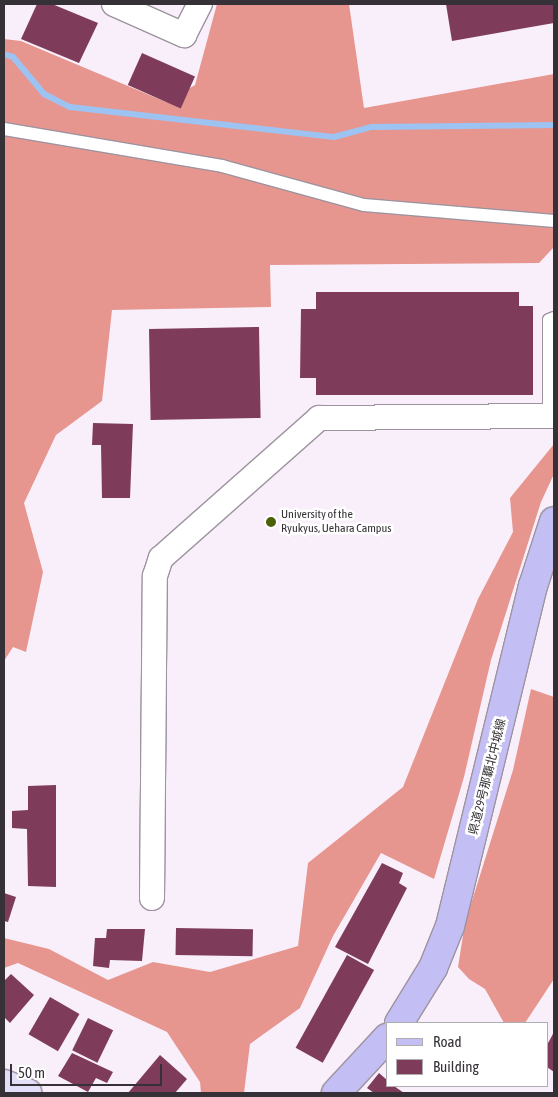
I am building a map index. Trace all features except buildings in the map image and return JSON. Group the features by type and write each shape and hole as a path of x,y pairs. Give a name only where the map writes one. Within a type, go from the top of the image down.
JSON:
{"main road":[{"name":"県道29号那覇北中城線","path":"400,1022 432,968 450,926 533,586 554,521"},
{"path":"336,1093 386,1039"},
{"path":"4,1084 27,1093"}],"street":[{"path":"114,4 184,35 200,4"},
{"path":"152,898 155,576 161,558 319,418 552,416"}],"lane":[{"path":"4,129 222,166 364,205 554,221"},
{"path":"552,416 549,320 554,318"}],"shaded area":[{"path":"217,4 349,4 364,108 554,74 554,247 539,263 270,265 271,307 112,310 102,401 56,435 24,503 43,572 26,652 13,647 4,661 4,39 21,41 166,102 195,85"},
{"path":"554,444 554,474 541,502 491,660 464,777 434,879 381,853 333,936 300,1008 250,1044 244,1093 201,1093 200,1082 167,1032 18,963 4,968 4,938 49,949 108,980 153,962 210,972 298,946 308,863 403,787 478,599 513,532 510,498"},
{"path":"531,689 554,697 554,979 526,1022 503,1022 485,989 469,979 458,967 465,923 513,770"}],"waterway":[{"path":"4,54 13,57 44,94 70,107 334,137 372,127 554,125"}],"place":[{"name":"University of the Ryukyus, Uehara Campus","path":"271,522"}]}
